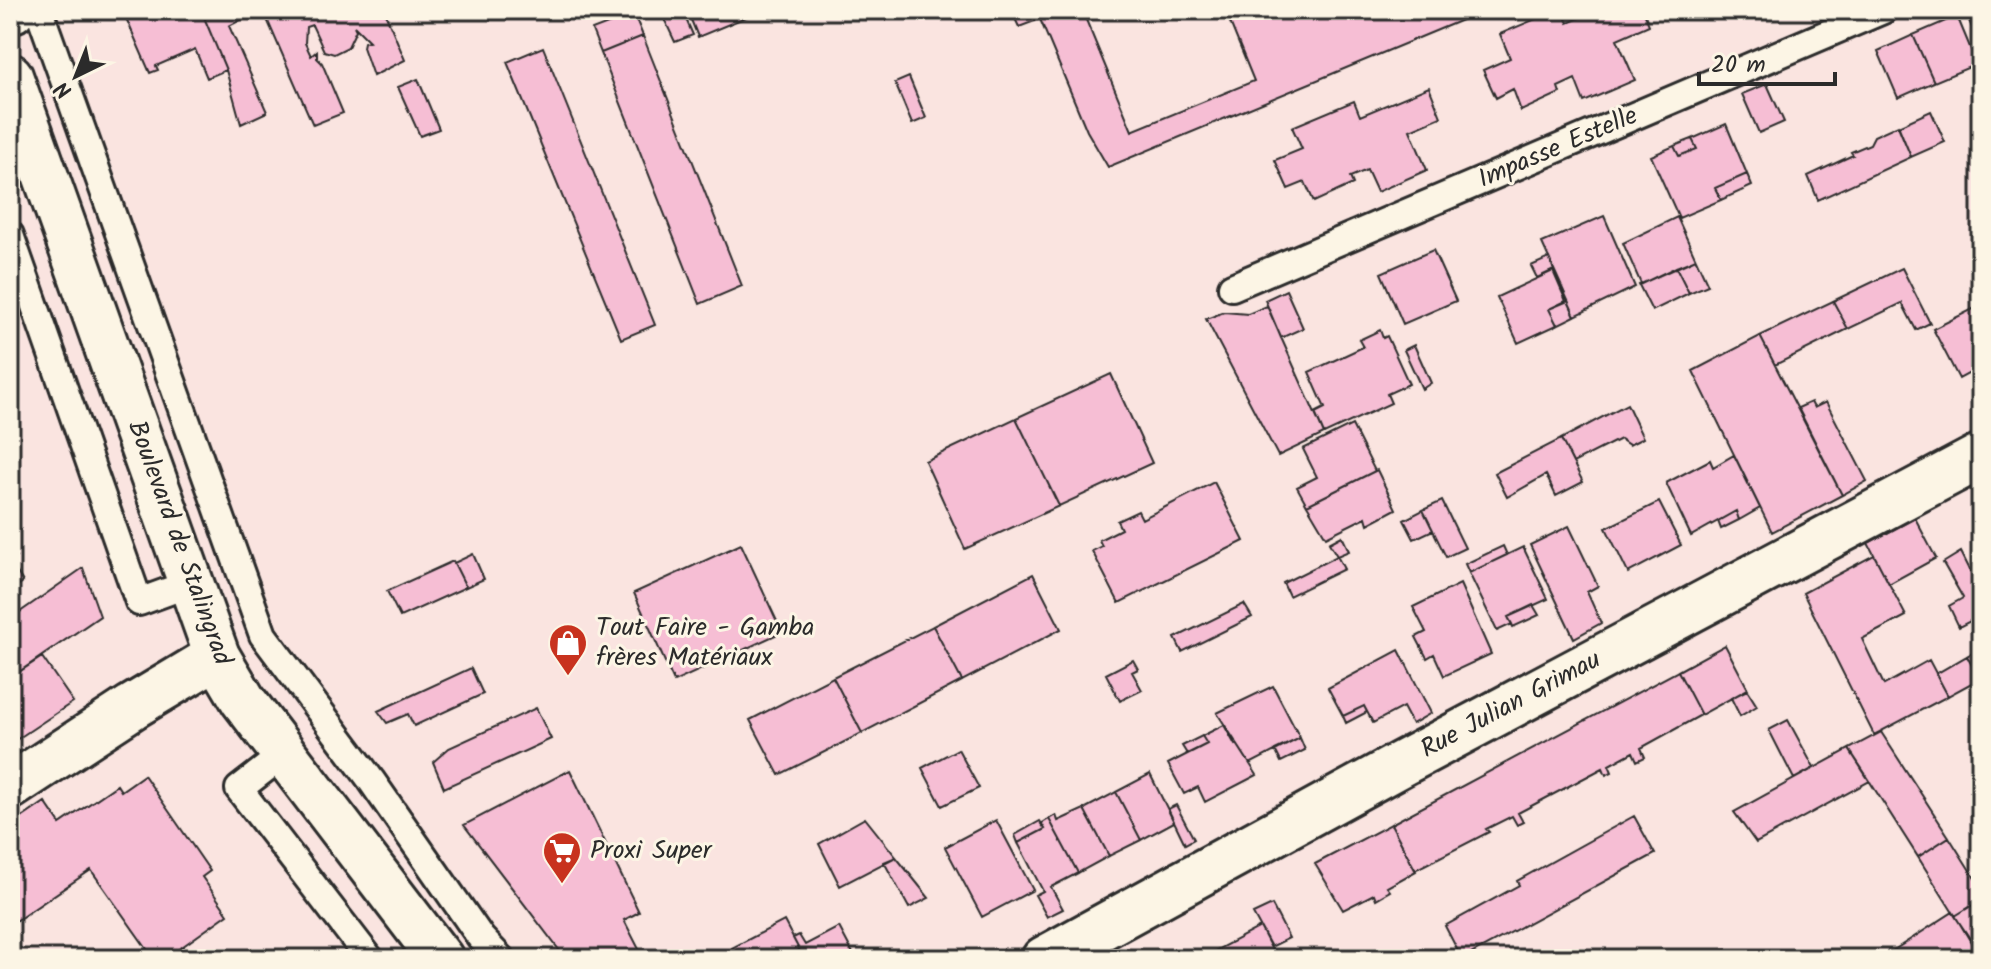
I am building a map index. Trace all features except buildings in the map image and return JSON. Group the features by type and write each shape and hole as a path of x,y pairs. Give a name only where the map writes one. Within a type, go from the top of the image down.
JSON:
{"street":[{"name":"Boulevard de Stalingrad","path":"10,76 24,157 217,656 243,700 441,959"},
{"name":"Rue Julian Grimau","path":"1044,959 1442,742 1981,456"},
{"path":"10,787 217,656"}],"lane":[{"path":"39,10 263,635 371,780 481,938 501,959"},
{"name":"Impasse Estelle","path":"1232,287 1883,10"},
{"path":"10,235 139,602 191,583"},
{"path":"284,754 239,789 370,959"}],"place":[{"name":"Tout Faire - Gamba frères Matériaux","path":"568,677"},
{"name":"Proxi Super","path":"562,885"}]}
